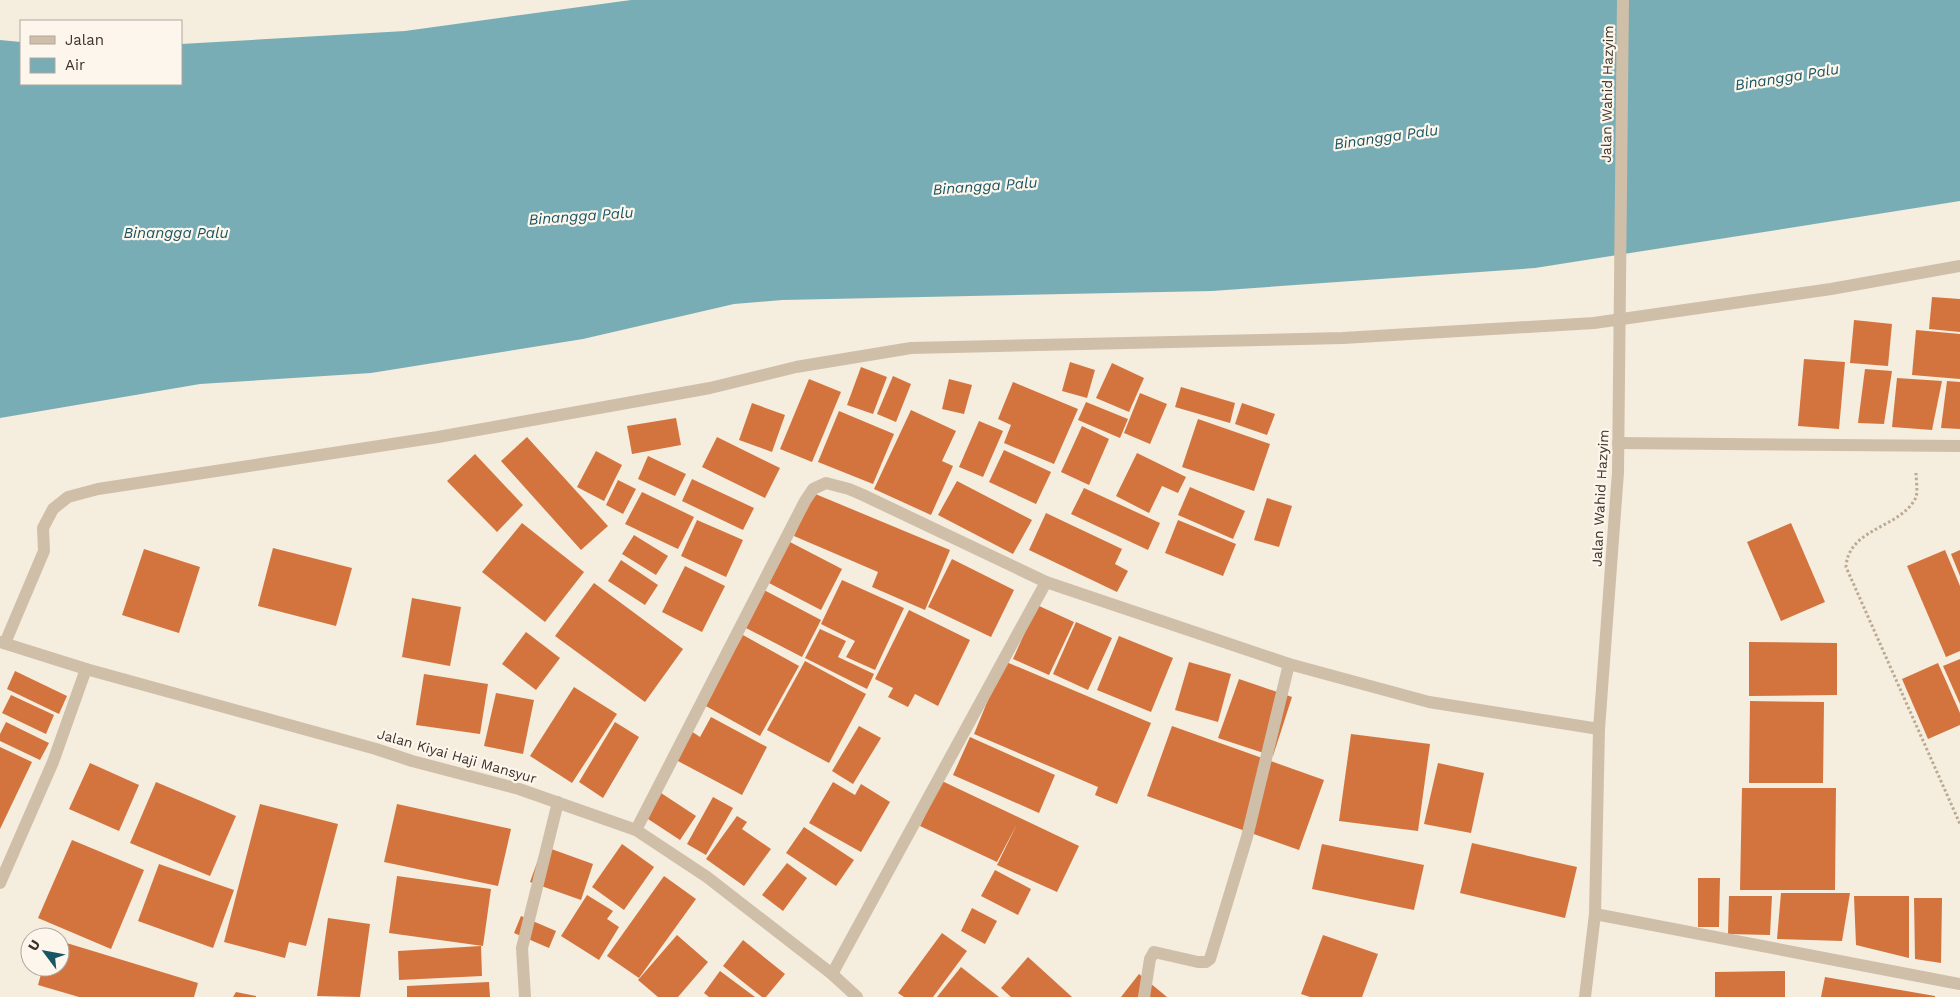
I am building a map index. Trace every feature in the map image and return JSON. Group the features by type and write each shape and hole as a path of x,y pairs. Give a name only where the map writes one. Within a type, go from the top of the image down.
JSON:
{"street":[{"name":"Jalan Wahid Hazyim","path":"1584,997 1595,914 1599,729 1618,472 1623,0"},
{"path":"3,643 44,551 43,528 53,509 68,497 98,489 438,437 710,388 796,367 911,348 1343,338 1594,323 1831,289 1960,266"},
{"path":"1618,443 1960,446"},
{"path":"636,830 813,489 826,483 863,495 1046,582 1289,664 1429,702 1599,729"},
{"path":"832,974 1046,582"},
{"name":"Jalan Kiyai Haji Mansyur","path":"3,643 86,669 376,749 412,761 519,789 636,830 707,877 832,974 857,997"},
{"path":"1144,997 1150,959 1154,952 1198,962 1206,962 1210,959 1247,837 1289,664"},
{"path":"0,883 53,762 86,669"},
{"path":"525,997 522,948 558,802"},
{"path":"1595,914 1957,984"}],"path":[{"path":"1916,446 1916,496 1909,508 1892,521 1854,543 1849,551 1846,567 1929,758 1960,824"}],"water":[{"name":"Binangga Palu","path":"631,0 1960,0 1960,201 1535,268 1212,291 782,300 734,304 583,339 371,373 200,384 0,418 0,40 20,42 20,85 182,85 182,44 405,31"}],"building":[{"path":"1932,297 1960,299 1960,332 1929,329"},
{"path":"1854,320 1892,324 1888,366 1850,363"},
{"path":"1916,330 1960,334 1960,379 1912,375"},
{"path":"1804,359 1845,362 1839,429 1798,426"},
{"path":"1070,362 1095,370 1087,398 1062,391"},
{"path":"1112,363 1144,378 1129,412 1096,398"},
{"path":"861,367 887,377 873,414 847,405"},
{"path":"1865,369 1892,371 1884,424 1858,423"},
{"path":"893,376 911,384 896,422 877,414"},
{"path":"1897,378 1942,381 1932,430 1892,427"},
{"path":"809,379 841,392 812,462 780,449"},
{"path":"949,379 972,385 964,414 942,409"},
{"path":"1947,381 1960,382 1960,429 1941,428"},
{"path":"1013,382 1078,409 1054,464 1004,443 1011,425 998,419"},
{"path":"1181,387 1235,403 1230,423 1175,407"},
{"path":"1140,393 1167,404 1150,444 1124,433"},
{"path":"1086,402 1128,419 1120,438 1078,420"},
{"path":"752,403 785,415 772,452 739,440"},
{"path":"1242,403 1275,414 1267,435 1235,424"},
{"path":"911,410 956,431 942,461 953,466 931,515 874,489"},
{"path":"839,411 894,434 873,484 818,462"},
{"path":"676,418 681,445 632,454 627,426"},
{"path":"1198,419 1270,444 1254,491 1182,467"},
{"path":"979,421 1003,431 983,477 959,467"},
{"path":"1082,426 1109,439 1089,485 1061,472"},
{"path":"527,437 608,526 581,550 501,461"},
{"path":"717,437 780,468 765,498 702,467"},
{"path":"1004,450 1051,472 1036,504 989,482"},
{"path":"596,451 622,465 604,501 577,487"},
{"path":"1137,453 1186,477 1178,493 1162,486 1149,513 1116,496"},
{"path":"475,454 523,505 497,532 447,481"},
{"path":"648,456 686,474 675,496 638,479"},
{"path":"692,479 754,508 743,530 682,501"},
{"path":"618,480 636,489 623,514 606,505"},
{"path":"957,481 1032,520 1013,554 938,515"},
{"path":"1190,487 1245,511 1233,539 1178,515"},
{"path":"1084,488 1160,523 1148,550 1071,514"},
{"path":"642,492 694,517 678,549 625,524"},
{"path":"813,493 950,550 925,610 872,587 878,572 794,536"},
{"path":"1267,498 1292,506 1279,547 1254,540"},
{"path":"1046,513 1122,549 1115,564 1128,571 1117,592 1029,550"},
{"path":"697,520 743,540 726,577 681,556"},
{"path":"1178,520 1236,544 1223,576 1165,553"},
{"path":"522,523 584,572 545,622 482,572"},
{"path":"1791,523 1825,602 1781,621 1747,542"},
{"path":"634,535 668,556 656,575 622,554"},
{"path":"788,541 842,569 821,610 767,582"},
{"path":"273,548 352,568 336,626 258,606"},
{"path":"144,549 200,567 179,633 122,615"},
{"path":"1945,550 1960,586 1960,651 1946,657 1907,566"},
{"path":"1960,550 1960,576 1951,554"},
{"path":"952,559 1014,590 991,637 928,607"},
{"path":"621,560 658,585 645,605 608,581"},
{"path":"685,566 725,586 702,632 662,612"},
{"path":"842,580 904,608 875,670 846,657 855,641 821,624"},
{"path":"594,583 683,649 645,702 555,636"},
{"path":"764,590 821,620 802,657 744,627"},
{"path":"412,598 461,607 450,666 402,657"},
{"path":"1037,605 1074,622 1049,675 1013,659"},
{"path":"909,610 970,640 938,706 915,694 908,707 888,697 893,688 875,679"},
{"path":"1076,622 1112,638 1088,690 1053,674"},
{"path":"820,629 846,641 838,657 874,674 867,689 805,658"},
{"path":"526,632 560,658 536,690 502,664"},
{"path":"743,635 799,666 760,736 704,705"},
{"path":"1119,636 1173,658 1151,712 1097,690"},
{"path":"1749,642 1837,643 1837,695 1749,696"},
{"path":"1960,659 1960,704 1943,666"},
{"path":"805,661 866,694 829,763 767,730"},
{"path":"1004,661 1151,723 1117,804 1095,795 1098,787 974,734"},
{"path":"1189,662 1231,674 1218,722 1175,710"},
{"path":"1938,663 1960,713 1960,725 1928,739 1902,679"},
{"path":"15,671 67,696 59,714 7,689"},
{"path":"424,674 488,684 480,734 416,725"},
{"path":"1239,679 1292,697 1273,756 1218,738"},
{"path":"574,687 617,714 572,783 530,756"},
{"path":"496,693 534,700 523,754 484,746"},
{"path":"11,695 54,715 46,734 2,713"},
{"path":"1750,701 1824,702 1823,783 1749,783"},
{"path":"711,717 767,747 742,795 676,760 691,731 700,737"},
{"path":"6,722 49,743 40,760 0,741 0,734"},
{"path":"615,722 639,737 603,798 579,782"},
{"path":"859,726 881,738 853,784 832,771"},
{"path":"1172,726 1324,780 1299,850 1147,796"},
{"path":"1351,734 1430,744 1418,831 1339,821"},
{"path":"970,737 1055,775 1039,813 953,775"},
{"path":"0,747 32,762 0,829"},
{"path":"90,763 139,785 119,831 69,809"},
{"path":"1438,763 1484,773 1471,833 1424,824"},
{"path":"942,781 1079,846 1057,892 997,865 1017,824 997,862 920,826"},
{"path":"156,782 236,816 210,876 130,843"},
{"path":"833,782 855,795 861,784 890,802 861,852 809,823"},
{"path":"1742,788 1836,788 1835,890 1740,890"},
{"path":"661,793 696,816 680,840 645,817"},
{"path":"713,797 733,808 706,855 687,844"},
{"path":"260,804 338,824 306,946 289,942 285,958 224,942"},
{"path":"397,804 511,829 498,886 384,862"},
{"path":"737,816 747,822 742,829 771,849 744,886 706,859"},
{"path":"804,827 854,860 836,886 786,853"},
{"path":"72,840 144,870 111,949 70,932 70,927 59,927 38,918"},
{"path":"1472,843 1577,867 1565,918 1460,893"},
{"path":"622,844 654,867 624,910 592,887"},
{"path":"1322,844 1424,865 1414,910 1312,889"},
{"path":"543,846 593,864 581,900 530,882"},
{"path":"787,863 807,878 783,911 762,895"},
{"path":"159,864 234,890 213,948 138,921"},
{"path":"995,870 1031,889 1018,915 981,896"},
{"path":"397,876 491,889 483,946 389,933"},
{"path":"664,876 696,899 639,978 607,956"},
{"path":"1698,878 1720,878 1719,927 1698,927"},
{"path":"1781,893 1850,893 1842,941 1777,939"},
{"path":"587,895 613,911 607,919 619,927 599,960 561,936"},
{"path":"1729,896 1772,896 1770,935 1728,934"},
{"path":"1854,896 1909,896 1909,958 1856,945"},
{"path":"1914,898 1942,898 1941,963 1915,959"},
{"path":"972,908 997,921 985,944 961,931"},
{"path":"521,916 556,931 549,948 514,933"},
{"path":"328,918 370,924 360,997 317,996"},
{"path":"942,933 967,951 933,997 904,997 898,993"},
{"path":"677,935 708,962 678,997 658,997 638,980"},
{"path":"1323,935 1378,954 1362,997 1310,997 1301,994"},
{"path":"743,940 785,974 766,997 762,997 723,966"},
{"path":"70,944 198,983 194,997 79,997 38,985 40,977 70,977"},
{"path":"481,946 482,976 399,980 398,951"},
{"path":"1028,957 1072,997 1011,997 1001,988"},
{"path":"961,967 999,997 937,997"},
{"path":"720,971 755,997 709,997 704,993"},
{"path":"1785,971 1785,997 1715,997 1715,972"},
{"path":"1139,974 1167,997 1121,997"},
{"path":"1825,977 1935,996 1935,997 1821,997"},
{"path":"489,982 490,997 407,997 407,986"},
{"path":"236,992 256,996 256,997 233,997"}]}
